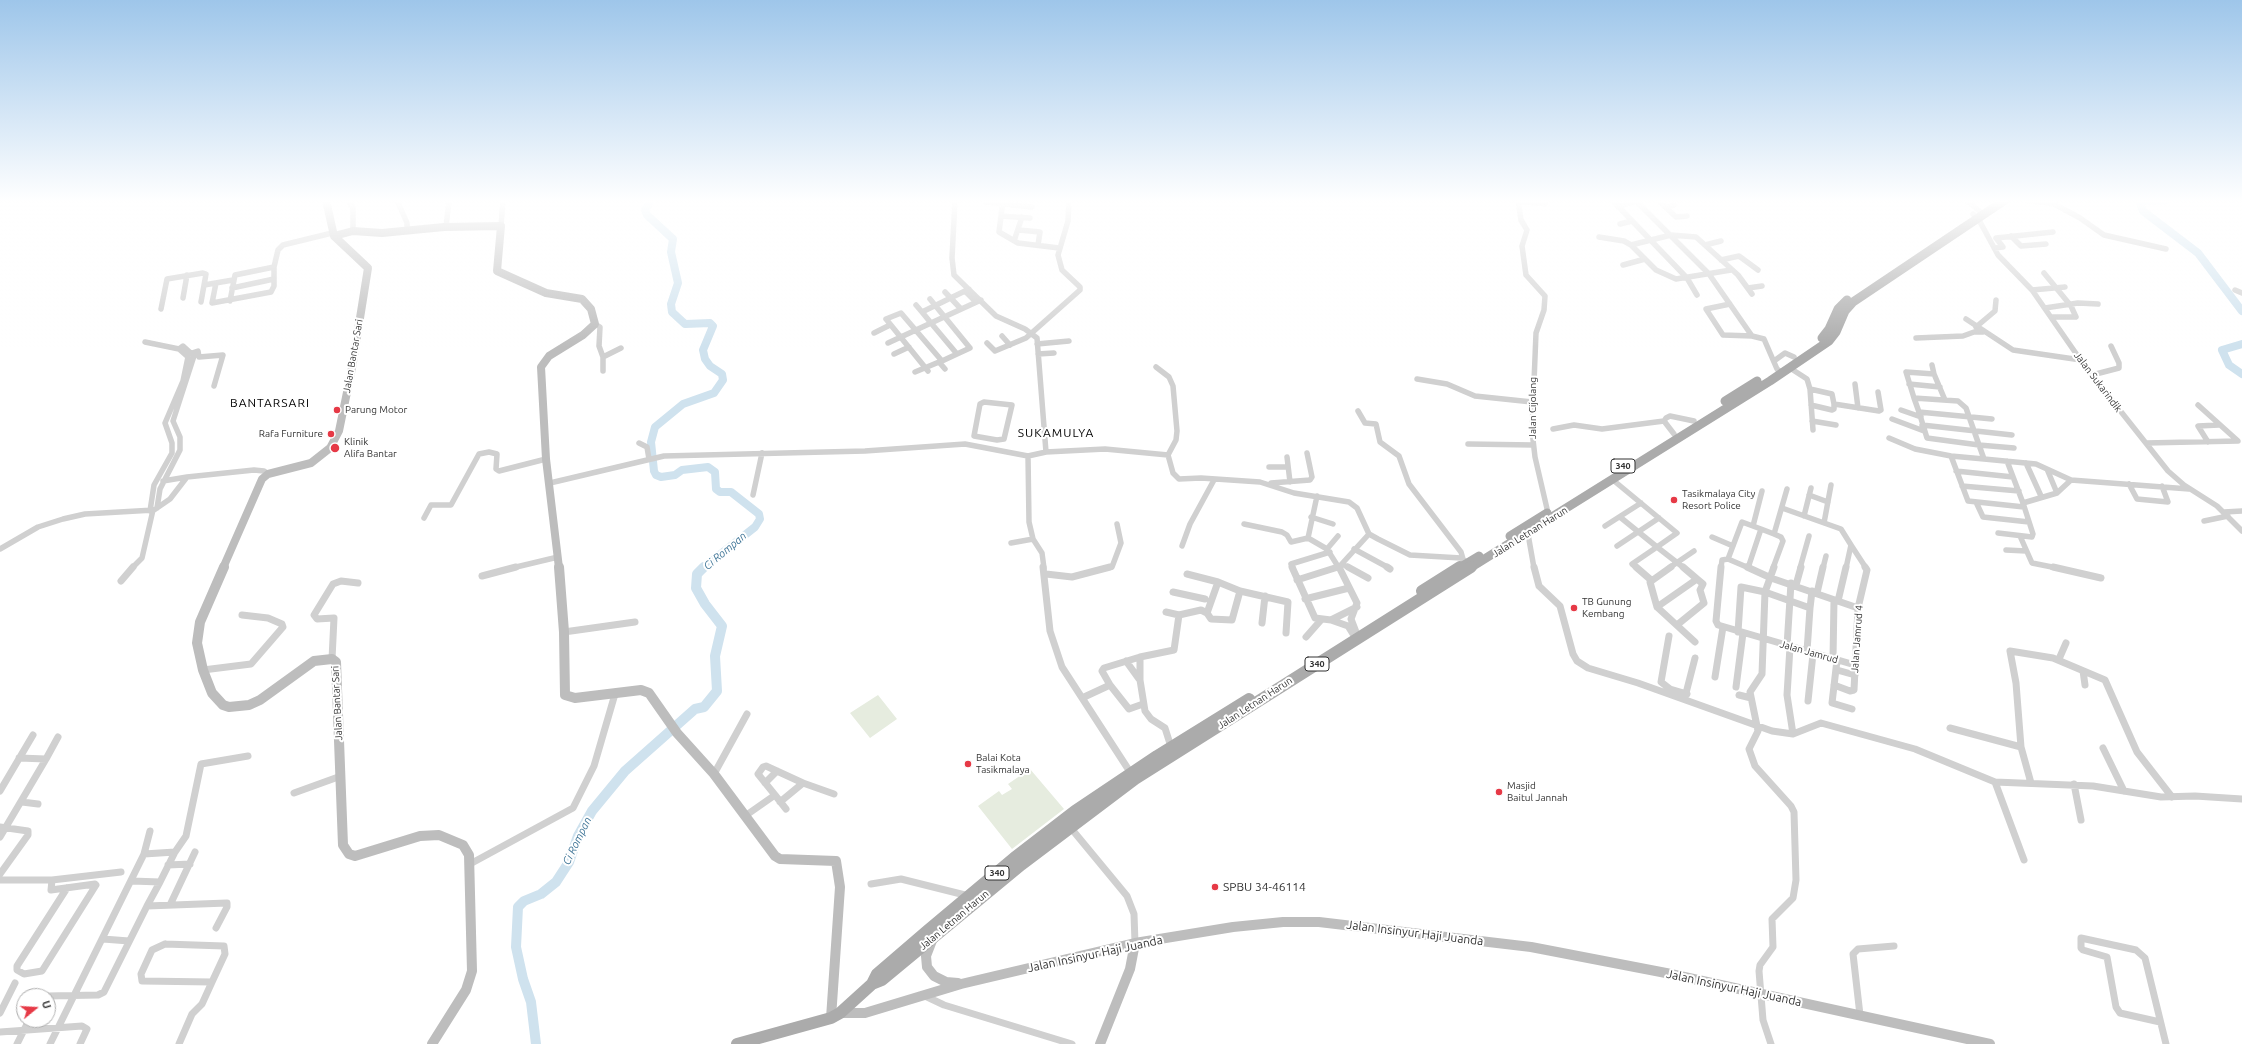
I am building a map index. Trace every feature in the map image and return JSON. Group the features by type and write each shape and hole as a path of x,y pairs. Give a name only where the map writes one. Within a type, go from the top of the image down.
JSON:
{"main road":[{"name":"Jalan Letnan Harun","path":"872,984 882,980 933,937 1075,811 1505,543 1548,513 1613,480 1699,421 1781,368 1829,341 1836,332 1845,311 1853,302 1927,249"},
{"name":"Jalan Letnan Harun","path":"1781,368 1794,357 1823,338 1829,330 1838,309 1846,300 1912,259"},
{"name":"Jalan Letnan Harun","path":"1289,678 1466,561 1528,534 1674,434 1699,421"},
{"path":"1133,776 1171,747 1289,678"},
{"name":"Jalan Letnan Harun","path":"872,984 877,974 969,896 1070,827 1133,776"},
{"path":"737,1044 836,1015 872,984"}],"street":[{"path":"216,283 212,304 270,292 274,286 274,267 279,249"},
{"name":"Jalan Bantar Sari","path":"348,249 368,268 352,368 339,431 330,448 311,463 268,474 262,479 246,511 200,622 197,643 203,670 212,693 223,705 235,708 260,700 307,665 322,659 332,659 336,662 343,845 350,854 355,856 420,836 439,835 454,840 463,846 468,855 470,864 472,971 466,990 432,1044"},
{"path":"499,249 497,271 546,292 582,299 591,309 595,324 600,327 598,346 602,357 603,371"},
{"path":"954,249 953,272 956,278 967,290 996,316 1037,338 1046,452"},
{"path":"986,343 993,351 1010,345 1032,334 1080,290 1062,270 1058,257 1060,249"},
{"name":"Jalan Cijolang","path":"1522,249 1526,275 1545,296 1544,310 1536,333 1532,402 1533,445 1548,513"},
{"path":"1635,249 1658,272 1676,279 1731,270"},
{"path":"1659,249 1687,278 1697,295"},
{"path":"1684,249 1709,274 1752,336"},
{"path":"1710,249 1738,276 1752,294"},
{"name":"Jalan Sukarindik","path":"1994,249 1998,255 2032,290 2081,360 2146,443 2174,476 2226,514 2242,531"},
{"path":"1721,260 1739,256 1758,270"},
{"path":"1623,265 1645,259"},
{"path":"230,301 235,275 274,267"},
{"path":"161,309 167,279 206,273 201,302"},
{"path":"2044,273 2071,306 2075,317 2051,317"},
{"path":"184,298 187,275"},
{"path":"232,288 274,279"},
{"path":"204,285 233,280"},
{"path":"1748,288 1762,286"},
{"path":"2032,290 2065,287"},
{"path":"922,312 967,290"},
{"path":"2235,290 2242,293"},
{"path":"944,292 961,309"},
{"path":"916,372 927,369 970,347 930,299"},
{"path":"1976,327 1995,311 1996,300"},
{"path":"888,343 978,301"},
{"path":"2045,308 2071,306 2078,303 2098,304"},
{"path":"1730,304 1706,309 1723,335 1752,336 1764,339 1781,368 1807,379 1810,389 1813,430"},
{"path":"916,305 957,354"},
{"path":"927,369 886,319 901,313 945,369"},
{"path":"1966,320 2012,350 2081,360"},
{"path":"595,324 583,335 549,356 542,364 546,459 558,557 564,632 565,695 575,698 641,690 648,693 674,729 714,774 778,858 833,860 837,863 840,887 836,1015"},
{"path":"874,333 890,325"},
{"path":"1916,338 1928,336 1962,336 1974,332 1985,332"},
{"path":"1002,336 1010,345"},
{"path":"153,340 181,348 192,353 198,351 200,357 223,355 224,358 214,386"},
{"path":"1037,344 1069,340"},
{"path":"145,342 181,348 188,357 181,388"},
{"path":"2092,374 2119,368 2119,363 2110,346"},
{"path":"894,354 909,347"},
{"path":"602,357 621,348"},
{"path":"121,581 142,558 161,481 173,446 165,423 193,363 192,353"},
{"path":"1038,354 1054,353"},
{"path":"1932,365 1934,374 1945,400"},
{"path":"1156,367 1169,377 1173,386 1177,431 1176,440 1168,455 1176,478 1186,480 1201,478 1268,484 1310,480 1312,477 1307,453"},
{"path":"1934,374 1906,372 1923,428 1929,438 2014,448"},
{"path":"1417,379 1447,384 1462,392 1475,396 1532,402"},
{"path":"1855,384 1858,408"},
{"path":"1909,384 1940,387"},
{"path":"1810,389 1831,393 1834,409 1832,410 1811,405"},
{"path":"1834,404 1880,410 1878,392"},
{"path":"1914,398 1945,400 1961,403 1966,408 1984,459"},
{"path":"992,448 997,440 1006,438 1012,405 981,403 974,436 997,440"},
{"path":"2198,405 2240,442"},
{"path":"1901,410 1920,414 1992,420"},
{"path":"1358,411 1365,423 1376,424 1380,442 1399,456 1409,484 1461,552 1466,561"},
{"path":"154,509 151,496 180,450 180,436 170,414"},
{"path":"1664,422 1666,418 1670,416 1699,421"},
{"path":"1892,419 1923,428 2012,435"},
{"path":"1812,421 1836,426"},
{"path":"1553,429 1574,425 1602,429 1622,425 1664,422"},
{"path":"1664,422 1674,434"},
{"path":"2208,442 2198,426 2219,425"},
{"path":"1889,438 1906,446 1951,456 2026,463 2047,469 2071,480 2190,489"},
{"path":"2146,443 2240,442"},
{"path":"639,443 647,447 652,458"},
{"path":"550,483 624,467 652,458 762,453 865,451 965,444 1028,456 1046,452 1105,449 1168,455"},
{"path":"1468,444 1533,445"},
{"path":"424,518 431,505 451,505 479,454 489,452 497,454 496,469 499,471 546,459"},
{"path":"753,495 762,453"},
{"path":"1028,456 1027,508 1033,539 1042,553 1046,574 1052,638 1062,667 1133,776"},
{"path":"1951,456 1968,501 2024,505 2041,496 2057,493 2071,480"},
{"path":"1287,457 1290,482"},
{"path":"1998,533 2033,536 2024,505 2006,461"},
{"path":"2026,463 2041,496"},
{"path":"1269,467 1288,467"},
{"path":"2047,469 2057,493"},
{"path":"161,481 254,470 264,471 268,474"},
{"path":"1956,471 2013,477"},
{"path":"0,549 38,527 62,519 85,514 154,509 170,499 187,477"},
{"path":"1182,546 1190,524 1214,480"},
{"path":"1613,480 1677,534 1632,564 1651,580"},
{"path":"1268,484 1294,493 1349,502 1355,506 1369,534 1410,555 1466,561"},
{"path":"2129,484 2137,499 2168,502 2162,486"},
{"path":"1824,523 1831,485"},
{"path":"1962,486 2019,492"},
{"path":"1804,516 1811,488"},
{"path":"1774,534 1787,489"},
{"path":"1753,526 1762,491"},
{"path":"1809,495 1828,502"},
{"path":"1308,538 1316,496"},
{"path":"1976,502 1983,517 2029,522"},
{"path":"1605,526 1641,503"},
{"path":"1782,508 1843,530 1851,544 1836,600 1835,660 1837,670 1832,703 1852,709"},
{"path":"2204,522 2226,514 2242,511"},
{"path":"1311,517 1333,524"},
{"path":"1620,517 1703,584 1700,590 1704,603 1677,625"},
{"path":"1617,546 1659,518"},
{"path":"1728,560 1742,522 1781,537 1783,541 1772,578 1765,592 1762,674 1752,688 1751,698 1758,734 1749,749 1751,757 1757,768 1791,806 1794,812 1796,833 1794,896 1792,901 1772,919 1773,947 1760,965 1763,1020 1771,1044"},
{"path":"1046,574 1072,576 1112,567 1121,542 1117,524"},
{"path":"1244,524 1282,532 1287,535 1291,542 1308,538 1328,551 1341,567 1357,607 1351,619 1355,633"},
{"path":"1748,568 1761,529"},
{"path":"1341,567 1354,549 1369,534"},
{"path":"1528,534 1536,578 1539,586 1560,606 1573,654 1577,661 1588,668 1685,698 1757,727 1793,734 1813,725 1828,724 1915,750 1995,782 2074,784 2172,797 2195,796 2242,799"},
{"path":"1338,536 1328,551 1292,563 1290,567 1314,616 1321,620 1331,620 1348,626 1355,633"},
{"path":"1793,734 1787,695 1788,600 1809,536"},
{"path":"2020,536 2032,563 2101,578"},
{"path":"1712,537 1733,546"},
{"path":"1011,543 1033,539"},
{"name":"Jalan Jamrud 4","path":"1834,685 1853,691 1858,608 1866,568 1851,544"},
{"path":"1354,549 1390,569"},
{"path":"2006,550 2026,551"},
{"path":"1651,580 1694,551"},
{"path":"1808,701 1810,608 1826,556"},
{"path":"482,576 558,557"},
{"path":"1715,677 1723,627 1716,621 1722,560 1728,560 1772,578 1794,584 1858,608"},
{"path":"1297,580 1341,567 1349,568 1368,578"},
{"path":"1187,574 1218,582 1240,591 1289,603 1286,633"},
{"path":"1657,607 1697,579"},
{"path":"1651,580 1650,584 1657,607 1695,642"},
{"path":"332,659 334,618 315,618 314,615 333,584 341,581 358,583"},
{"path":"1204,611 1218,582"},
{"path":"1736,687 1740,632 1741,588 1744,586 1765,592 1810,608"},
{"path":"1305,599 1350,588"},
{"path":"1204,611 1211,618 1228,621 1233,620 1240,591"},
{"path":"1174,592 1208,600"},
{"path":"1262,623 1265,596"},
{"path":"1331,620 1357,607"},
{"path":"1166,612 1180,615 1204,611"},
{"path":"203,670 251,664 283,627 282,624 268,618 242,615"},
{"path":"1143,704 1129,708 1110,684 1103,670 1140,657 1174,650 1180,615"},
{"path":"1306,637 1321,620"},
{"path":"564,632 635,622"},
{"name":"Jalan Jamrud","path":"1723,627 1855,666"},
{"path":"1669,636 1661,682 1685,698"},
{"path":"2059,659 2066,643"},
{"path":"2031,783 2022,747 2016,683 2009,652 2059,659 2108,682 2137,752 2172,797"},
{"path":"1140,657 1140,680 1143,704 1149,716 1164,728 1171,747"},
{"path":"1685,698 1695,658"},
{"path":"1126,661 1140,680"},
{"path":"1837,670 1854,675"},
{"path":"2083,671 2085,685"},
{"path":"1082,698 1110,684"},
{"path":"470,864 573,808 594,766 615,694"},
{"path":"1739,695 1751,698"},
{"path":"714,774 747,714"},
{"path":"1950,728 2022,747"},
{"path":"0,791 33,735"},
{"path":"0,837 3,827 22,802 58,737"},
{"path":"2103,748 2124,791"},
{"path":"56,996 98,994 104,992 175,852 186,834 201,764 248,756"},
{"path":"19,758 46,759"},
{"path":"786,809 758,774 763,767 777,771 803,783 834,794"},
{"path":"765,783 777,771"},
{"path":"294,793 341,776"},
{"path":"1995,782 2024,860"},
{"path":"780,802 803,783"},
{"path":"2074,784 2081,820"},
{"path":"745,816 775,795"},
{"path":"22,802 38,804"},
{"path":"0,874 28,835 28,831 3,827"},
{"path":"1070,827 1127,896 1134,914 1135,943 1130,969 1100,1044"},
{"path":"50,1044 132,881 144,854 150,831"},
{"path":"144,854 175,852"},
{"path":"170,905 195,852"},
{"path":"168,866 190,864"},
{"path":"0,880 52,880 121,872"},
{"path":"871,884 901,879 969,896"},
{"path":"52,880 50,889 95,884 96,886 42,971 21,974 17,970 17,966 67,888"},
{"path":"132,881 160,882"},
{"path":"147,906 227,903 227,907 216,928"},
{"name":"Jalan Insinyur Haji Juanda","path":"836,1015 865,1013 961,984 1135,943 1233,927 1283,922 1319,922 1531,947 1761,993 1990,1044"},
{"path":"933,937 926,956 927,967 934,976 946,982 961,984"},
{"path":"2107,957 2083,950 2080,940 2084,938 2136,950 2145,958 2166,1044"},
{"path":"103,939 129,941"},
{"path":"179,1044 192,1014 202,1004 225,954 224,946 160,944 152,950 140,977 142,981 212,982"},
{"path":"2106,944 2107,957 2118,1010 2123,1014 2160,1022"},
{"path":"1860,1016 1853,954 1858,949 1894,946"},
{"path":"0,1013 15,983"},
{"path":"925,996 944,1005 1072,1044"},
{"path":"0,1032 86,1026 86,1032 80,1044"},
{"path":"17,1044 24,1030"}],"shaded area":[{"path":"878,695 897,719 870,738 850,713"},
{"path":"1030,769 1064,809 1012,849 978,806 999,791 1002,795 1012,789 1008,784"}],"waterway":[{"name":"Ci Rompan","path":"672,249 678,283 671,304 672,312 685,324 710,323 713,326 703,350 705,359 710,366 722,374 723,380 714,393 683,404 655,427 651,442 654,471 656,475 661,477 675,475 682,470 708,467 715,472 716,489 720,492 731,492 759,514 760,519 755,527 703,568"},
{"path":"2192,249 2198,253 2242,311"},
{"path":"2242,344 2222,350 2229,365 2242,374"},
{"name":"Ci Rompan","path":"536,1044 531,1002 523,979 516,947 518,907 524,901 541,894 556,882 569,862 578,836 592,811 625,771 695,709 704,707 717,691 715,656 722,626 705,604 696,588 697,574 703,568"}],"place":[{"name":"Parung Motor","path":"337,410"},
{"name":"Rafa Furniture","path":"331,434"},
{"name":"Klinik Alifa Bantar","path":"335,448"},
{"name":"Tasikmalaya City Resort Police","path":"1674,500"},
{"name":"TB Gunung Kembang","path":"1574,608"},
{"name":"Balai Kota Tasikmalaya","path":"968,764"},
{"name":"Masjid Baitul Jannah","path":"1499,792"},
{"name":"SPBU 34-46114","path":"1215,887"}],"district":[{"name":"BANTARSARI","path":"270,403"},
{"name":"SUKAMULYA","path":"1056,433"}]}
